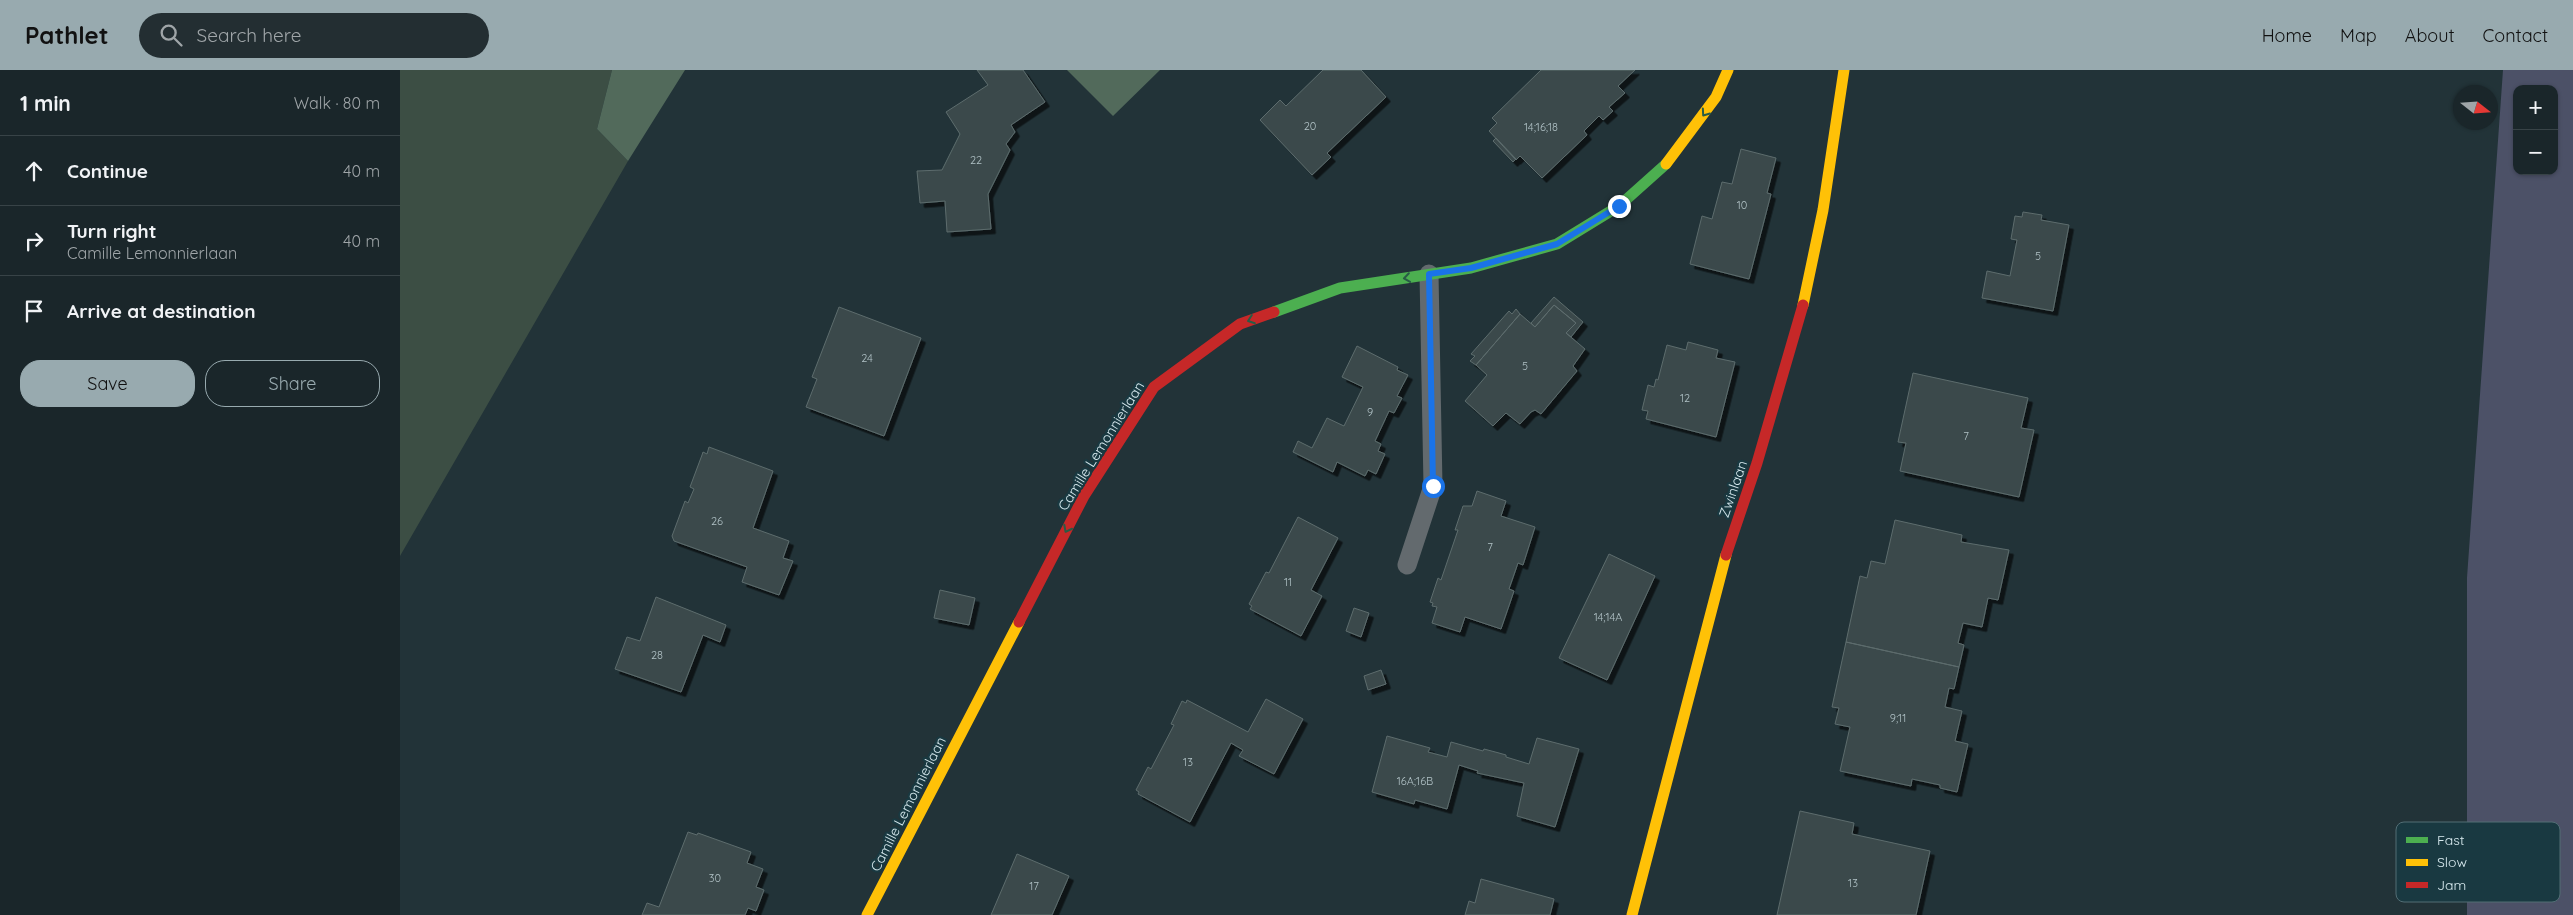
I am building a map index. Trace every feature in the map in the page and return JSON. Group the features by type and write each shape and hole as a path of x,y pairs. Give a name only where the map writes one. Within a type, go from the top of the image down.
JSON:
{"street":[{"name":"Camille Lemonnierlaan","path":"868,915 1084,496 1154,387 1240,324 1340,288 1471,268 1557,244 1619,206 1672,160 1716,97 1728,70"},
{"name":"Zwinlaan","path":"1632,915 1726,556 1757,463 1806,296 1823,210 1844,70"}],"lane":[{"path":"1407,565 1433,486 1429,274"}],"green space":[{"path":"400,70 612,70 597,129 628,161 400,556"},
{"path":"612,70 685,70 628,161 597,129"},
{"path":"1067,70 1160,70 1113,116"}],"water":[{"path":"2503,70 2573,70 2573,915 2467,915 2467,902 2560,902 2560,822 2467,822 2467,578"}],"building":[{"path":"977,70 1023,70 1045,102 1011,125 1015,132 1006,144 1010,150 988,194 991,229 947,232 945,201 920,203 917,171 942,170 960,134 946,112 988,85"},
{"path":"1323,70 1361,70 1386,97 1327,153 1331,157 1312,175 1260,120 1280,100 1286,106"},
{"path":"1541,70 1635,70 1618,86 1625,93 1609,107 1613,111 1603,120 1599,116 1584,131 1587,135 1542,178 1520,156 1516,160 1489,131 1497,123 1492,118"},
{"path":"1496,138 1516,159 1513,162 1493,141"},
{"path":"1741,149 1776,158 1767,193 1771,194 1749,279 1690,264 1702,216 1712,219 1722,182 1732,184"},
{"path":"2023,212 2042,215 2041,220 2069,225 2053,311 1982,298 1987,271 2010,276 2017,240 2011,239 2015,216 2022,217"},
{"path":"1554,297 1583,322 1571,337 1566,333 1576,323 1554,305 1535,327 1531,323"},
{"path":"1554,305 1576,323 1566,333 1585,349 1573,366 1577,371 1541,414 1535,410 1520,424 1506,413 1493,426 1465,401 1487,375 1476,365 1520,314 1535,327"},
{"path":"839,307 921,338 884,436 806,407 817,379 812,377"},
{"path":"1516,309 1520,314 1476,365 1470,361 1475,356 1471,354 1509,311 1512,314"},
{"path":"1688,342 1718,350 1716,358 1735,362 1716,437 1646,419 1648,411 1642,410 1648,385 1654,387 1656,379 1658,380 1667,345 1686,350"},
{"path":"1357,346 1398,367 1397,370 1408,375 1397,396 1402,398 1394,413 1389,411 1375,441 1381,444 1378,451 1385,454 1376,474 1368,470 1365,476 1337,462 1333,472 1293,452 1298,441 1312,448 1327,418 1344,426 1363,387 1342,377"},
{"path":"1913,373 2028,398 2021,428 2034,430 2019,497 1900,471 1906,443 1898,442"},
{"path":"709,447 773,471 753,528 789,541 783,558 793,561 779,595 742,582 747,567 674,541 672,536 685,501 688,503 694,489 690,487 703,452 707,454"},
{"path":"1477,491 1506,501 1501,516 1535,527 1523,565 1518,563 1509,589 1514,591 1501,629 1465,617 1460,632 1432,623 1437,607 1432,606 1433,603 1430,602 1438,578 1441,580 1458,530 1455,530 1463,506 1472,506"},
{"path":"1298,517 1338,538 1311,590 1322,596 1301,636 1250,609 1252,606 1249,604 1266,572 1269,573"},
{"path":"1895,520 1962,535 1961,542 2009,550 1998,600 1988,598 1982,627 1963,623 1958,643 1964,645 1959,667 1846,642 1860,576 1867,578 1871,561 1885,564"},
{"path":"1609,554 1655,576 1607,680 1559,658"},
{"path":"940,590 975,598 969,625 934,618"},
{"path":"656,597 726,625 720,642 703,635 681,692 615,669 627,637 640,641"},
{"path":"1354,608 1369,613 1361,637 1346,631"},
{"path":"1846,642 1959,667 1954,689 1949,688 1945,707 1962,711 1955,741 1968,744 1957,792 1940,788 1940,785 1912,779 1911,786 1840,771 1850,727 1835,724 1839,708 1832,707"},
{"path":"1381,670 1386,684 1368,690 1364,676"},
{"path":"1266,699 1303,719 1274,774 1239,756 1243,750 1231,743 1190,822 1138,794 1139,792 1136,790 1148,767 1151,769 1174,725 1171,724 1182,701 1186,703 1187,700 1248,732"},
{"path":"1387,736 1430,748 1428,752 1447,757 1451,742 1483,751 1484,749 1499,753 1529,764 1537,738 1579,749 1555,827 1517,816 1524,783 1477,773 1478,771 1459,765 1447,809 1415,800 1414,804 1372,792"},
{"path":"1800,811 1854,823 1852,834 1930,851 1916,915 1777,915"},
{"path":"688,832 697,835 698,833 751,852 747,863 763,869 756,887 764,890 756,911 748,908 745,915 642,915 647,903 659,907"},
{"path":"1017,854 1069,876 1052,915 991,915"},
{"path":"1481,879 1554,899 1550,915 1465,915 1469,901 1475,903"}],"traffic: fast":[{"path":"1274,312 1340,288 1471,268 1557,244 1619,206 1666,164"}],"traffic: slow":[{"path":"1666,164 1716,97 1728,70"},
{"path":"1803,305 1823,210 1844,70"},
{"path":"1632,915 1726,555"},
{"path":"867,915 1019,622"}],"traffic: jam":[{"path":"1726,555 1757,463 1803,305"},
{"path":"1019,622 1084,496 1154,387 1240,324 1274,312"}],"route":[{"path":"1433,486 1429,274 1471,268 1557,244 1619,206"}]}
